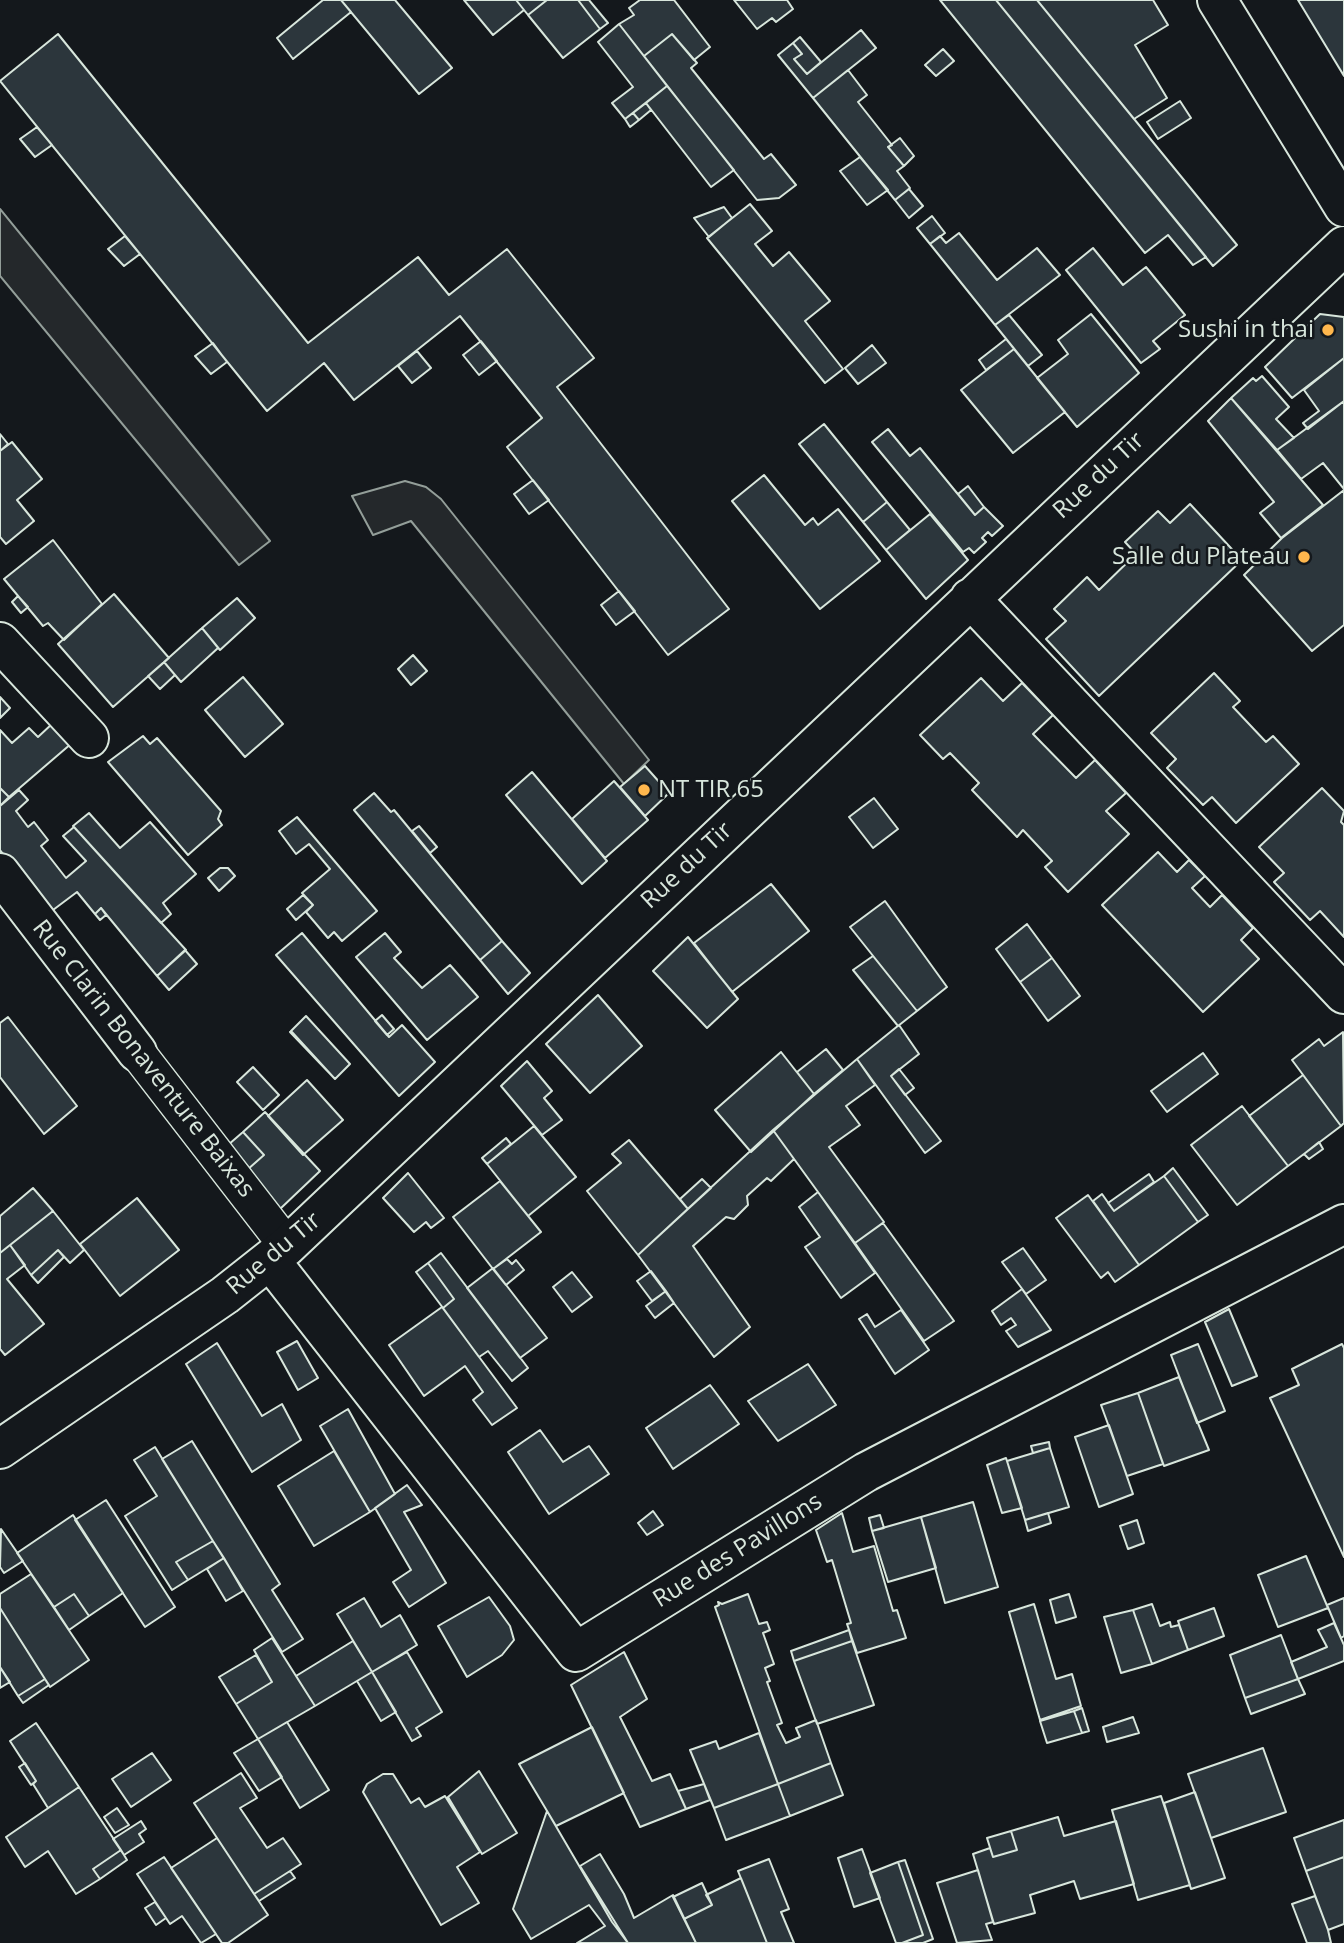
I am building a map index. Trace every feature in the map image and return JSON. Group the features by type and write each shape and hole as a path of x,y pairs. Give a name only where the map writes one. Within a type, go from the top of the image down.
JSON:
{"street":[{"path":"1217,0 1344,207"},
{"name":"Rue du Tir","path":"0,1449 225,1295 279,1253 1344,246"},
{"path":"971,598 1344,994"},
{"path":"0,642 89,738"},
{"name":"Rue Clarin Bonaventure Baixas","path":"0,873 138,1052 279,1253"},
{"name":"Rue des Pavillons","path":"279,1253 576,1652 866,1472 1344,1224"}],"shaded area":[{"path":"0,209 270,541 239,565 0,276"},
{"path":"405,481 426,487 441,499 649,760 624,784 411,521 373,535 352,496"}],"building":[{"path":"323,0 341,0 351,12 293,59 277,38"},
{"path":"341,0 395,0 452,68 419,94"},
{"path":"464,0 516,0 524,10 493,35"},
{"path":"516,0 547,0 528,15"},
{"path":"547,0 578,0 600,29 563,58 528,15"},
{"path":"578,0 589,0 608,23 600,29"},
{"path":"640,0 674,0 710,47 694,60 672,34 644,56 619,24 634,15 629,8"},
{"path":"734,0 787,0 793,9 776,22 772,18 757,29"},
{"path":"940,0 996,0 1206,257 1193,265 1168,235 1145,253"},
{"path":"996,0 1037,0 1237,245 1213,266"},
{"path":"1037,0 1153,0 1168,25 1135,45 1167,98 1134,119"},
{"path":"1298,0 1344,0 1344,76"},
{"path":"619,24 667,86 625,119 612,103 633,87 598,42"},
{"path":"861,30 876,48 813,98 778,55 793,43 802,54 794,59 807,74"},
{"path":"58,34 308,343 418,257 449,295 507,249 594,358 557,387 729,609 668,655 507,447 542,418 460,316 354,400 324,363 267,411 0,81"},
{"path":"672,34 697,63 691,68 764,159 771,154 796,185 779,198 757,200 644,56"},
{"path":"800,37 821,62 807,74 794,59 802,54 793,43"},
{"path":"943,49 954,61 936,76 925,65"},
{"path":"848,70 867,95 858,102 892,145 888,147 904,166 897,171 910,188 895,200 813,98"},
{"path":"667,86 734,170 711,187 646,103"},
{"path":"1180,101 1191,118 1158,139 1147,122"},
{"path":"646,103 651,110 639,120 633,113"},
{"path":"633,113 639,120 630,127 625,119"},
{"path":"37,127 52,145 35,157 20,139"},
{"path":"900,138 914,156 904,166 888,147"},
{"path":"860,157 888,190 867,205 840,171"},
{"path":"909,189 923,206 909,218 895,200"},
{"path":"750,204 772,231 755,244 773,266 789,252 830,301 805,321 843,369 825,383 707,238"},
{"path":"724,207 732,218 709,237 694,218"},
{"path":"932,216 945,233 930,244 917,228"},
{"path":"959,233 997,280 1037,248 1060,275 995,325 930,244 940,236 946,243"},
{"path":"125,236 140,254 124,266 108,249"},
{"path":"1093,248 1123,285 1146,267 1185,315 1153,341 1160,349 1141,363 1066,270"},
{"path":"1091,314 1139,373 1077,427 1037,378 1068,354 1058,340"},
{"path":"1320,314 1344,317 1344,358 1292,398 1265,367"},
{"path":"1009,315 1042,355 1028,366 995,325"},
{"path":"1006,339 1014,349 986,370 979,360"},
{"path":"481,341 497,361 479,375 463,355"},
{"path":"213,343 227,362 211,374 195,356"},
{"path":"872,345 886,363 858,384 845,368"},
{"path":"1014,349 1065,412 1013,453 961,390"},
{"path":"417,351 431,368 412,383 398,366"},
{"path":"1344,358 1344,401 1308,429 1303,423 1319,411 1304,390"},
{"path":"1262,376 1289,407 1276,419 1294,438 1277,450 1231,398 1253,378 1256,381"},
{"path":"1231,398 1323,505 1281,538 1260,513 1274,502 1208,421"},
{"path":"1344,401 1344,489 1323,463 1301,479 1277,450"},
{"path":"824,424 887,502 863,522 799,444"},
{"path":"888,429 910,456 920,448 975,515 984,507 1003,526 992,536 988,532 982,538 986,542 974,553 969,548 963,552 872,442"},
{"path":"0,434 8,444 0,451"},
{"path":"12,442 42,479 17,500 34,521 6,544 0,537 0,451"},
{"path":"764,475 805,525 813,518 818,525 838,509 880,561 820,609 732,501"},
{"path":"533,480 549,500 529,514 514,494"},
{"path":"968,486 984,507 975,515 958,494"},
{"name":"Salle du Plateau","path":"1344,490 1344,625 1312,651 1244,575 1282,538"},
{"path":"887,502 910,530 886,550 863,522"},
{"path":"1190,504 1242,560 1099,696 1046,639 1066,621 1054,609 1087,577 1099,590 1136,554 1125,542 1158,511 1170,523"},
{"path":"930,514 968,560 926,599 886,550"},
{"path":"53,540 102,604 64,640 48,623 43,626 4,579"},
{"path":"619,591 635,611 616,625 601,605"},
{"path":"114,594 169,658 113,707 58,644"},
{"path":"18,596 28,607 21,613 12,602"},
{"path":"237,598 255,618 220,650 202,628"},
{"path":"202,628 218,648 181,682 164,662"},
{"path":"413,655 427,671 411,685 398,669"},
{"path":"164,662 175,675 160,689 148,676"},
{"path":"1214,673 1240,701 1233,707 1266,742 1273,736 1299,764 1236,823 1212,797 1203,805 1167,768 1176,759 1151,733"},
{"path":"243,677 283,724 245,757 205,710"},
{"path":"981,678 1003,701 1022,683 1053,715 1033,734 1076,778 1095,760 1126,793 1106,811 1129,834 1068,892 1045,867 1052,861 1023,830 1017,837 972,790 979,783 950,753 943,759 920,735"},
{"path":"0,697 10,708 0,718"},
{"path":"53,723 72,743 9,797 0,788 0,730 12,743 29,728 38,737"},
{"path":"143,736 150,744 157,738 221,811 218,819 222,825 188,855 108,762"},
{"name":"NT TIR 65","path":"645,766 669,793 645,816 620,787"},
{"path":"532,772 607,861 582,884 506,795"},
{"path":"614,781 648,820 605,858 572,819"},
{"path":"0,788 9,797 0,806"},
{"path":"1322,788 1344,811 1341,822 1344,825 1344,937 1320,911 1310,920 1274,882 1284,873 1259,847"},
{"path":"19,790 28,800 16,811 28,827 34,822 48,840 41,846 66,878 86,861 63,836 74,827 186,950 157,976 101,908 95,914 77,892 49,913 0,850 0,806"},
{"path":"374,793 391,812 394,810 502,941 480,960 354,810"},
{"path":"874,798 898,829 873,848 849,817"},
{"path":"89,813 120,848 150,822 196,874 163,903 171,914 161,923 73,826"},
{"path":"297,817 377,911 342,941 334,932 328,938 306,912 313,905 302,893 330,869 309,844 296,854 279,831"},
{"path":"419,826 437,847 430,853 412,831"},
{"path":"1158,852 1177,872 1189,860 1205,876 1192,888 1210,907 1222,895 1253,928 1241,940 1259,959 1203,1012 1102,905"},
{"path":"220,868 228,868 235,876 219,891 208,878"},
{"path":"771,884 809,931 732,992 694,943"},
{"path":"303,895 313,905 296,920 287,909"},
{"path":"885,901 947,987 917,1011 850,927"},
{"path":"101,908 106,915 100,920 95,914"},
{"path":"1027,924 1052,958 1020,982 996,949"},
{"path":"302,933 389,1037 402,1025 435,1062 399,1096 276,955"},
{"path":"385,933 401,952 394,958 422,988 450,965 478,997 427,1040 356,957"},
{"path":"688,937 738,999 707,1028 653,971"},
{"path":"502,941 530,973 508,994 480,960"},
{"path":"185,950 197,964 169,990 157,976"},
{"path":"873,956 917,1011 898,1026 853,970"},
{"path":"1052,958 1080,996 1048,1021 1020,982"},
{"path":"598,995 642,1046 590,1093 546,1044"},
{"path":"382,1015 394,1029 387,1035 375,1021"},
{"path":"306,1016 350,1064 335,1079 291,1031"},
{"path":"8,1017 77,1106 44,1134 0,1077 0,1023"},
{"path":"899,1025 919,1054 891,1076 941,1141 925,1153 857,1059"},
{"path":"291,1031 335,1079 290,1032"},
{"path":"1343,1032 1344,1123 1341,1126 1292,1060 1319,1039 1324,1046"},
{"path":"826,1049 843,1070 814,1094 797,1072"},
{"path":"781,1052 814,1094 751,1152 715,1110"},
{"path":"1203,1053 1218,1074 1167,1112 1151,1091"},
{"path":"857,1059 875,1085 846,1106 860,1125 829,1147 884,1222 855,1243 773,1130"},
{"path":"527,1061 552,1091 544,1098 562,1120 542,1135 501,1086"},
{"path":"253,1067 279,1095 263,1110 237,1082"},
{"path":"899,1069 914,1088 905,1095 891,1076"},
{"path":"1303,1075 1341,1126 1288,1166 1249,1116"},
{"path":"307,1080 343,1120 303,1155 268,1116"},
{"path":"1242,1106 1288,1166 1237,1205 1191,1145"},
{"path":"265,1112 320,1171 280,1209 247,1170 264,1155 243,1132"},
{"path":"534,1126 576,1177 528,1216 487,1164"},
{"path":"773,1130 794,1159 771,1181 767,1178 747,1196 748,1205 734,1219 726,1217 693,1246 750,1327 714,1357 638,1255"},
{"path":"243,1132 264,1155 247,1170 228,1145"},
{"path":"506,1138 511,1144 487,1164 482,1158"},
{"path":"629,1140 688,1209 638,1255 587,1191 621,1163 612,1154"},
{"path":"1319,1142 1323,1149 1309,1159 1304,1154"},
{"path":"1173,1168 1208,1215 1198,1222 1164,1176"},
{"path":"408,1173 444,1218 431,1228 426,1222 414,1232 383,1198"},
{"path":"1149,1174 1154,1182 1114,1211 1108,1203"},
{"path":"1164,1176 1198,1222 1139,1265 1093,1201 1102,1194 1114,1211"},
{"path":"702,1179 711,1188 688,1209 680,1199"},
{"path":"500,1181 541,1232 493,1269 453,1217"},
{"path":"33,1188 53,1211 0,1253 0,1216"},
{"path":"818,1192 875,1273 841,1298 805,1247 820,1237 799,1207"},
{"path":"1088,1195 1139,1265 1115,1282 1108,1272 1101,1278 1056,1218"},
{"path":"137,1198 179,1250 120,1296 80,1244"},
{"path":"53,1211 84,1250 70,1263 58,1250 31,1275 10,1245"},
{"path":"883,1223 954,1321 924,1341 855,1243"},
{"path":"10,1245 25,1265 7,1279 44,1324 5,1355 0,1349 0,1253"},
{"path":"1023,1248 1046,1280 1026,1294 1002,1262"},
{"path":"58,1250 64,1257 38,1283 31,1275"},
{"path":"441,1253 528,1368 512,1381 488,1351 479,1357 443,1308 454,1299 428,1263"},
{"path":"507,1259 512,1264 516,1260 524,1270 506,1285 493,1269"},
{"path":"428,1263 454,1299 443,1308 416,1272"},
{"path":"493,1268 547,1338 520,1358 467,1288"},
{"path":"651,1271 666,1291 652,1301 637,1281"},
{"path":"572,1272 592,1297 572,1312 553,1287"},
{"path":"1022,1289 1051,1330 1018,1347 1006,1331 1016,1325 1011,1318 1001,1325 992,1311"},
{"path":"666,1291 674,1303 655,1318 646,1306"},
{"path":"442,1307 517,1408 492,1425 473,1400 483,1392 465,1366 424,1396 389,1345"},
{"path":"1229,1309 1257,1376 1232,1386 1205,1322"},
{"path":"901,1310 929,1350 895,1374 859,1319 867,1314 875,1327"},
{"path":"297,1341 318,1378 298,1390 277,1352"},
{"path":"217,1343 262,1416 282,1404 301,1440 252,1472 186,1364"},
{"path":"1198,1344 1225,1411 1197,1423 1171,1355"},
{"path":"1342,1344 1344,1557 1270,1398 1299,1385 1292,1369"},
{"path":"808,1364 836,1405 778,1441 748,1401"},
{"path":"1179,1377 1209,1450 1164,1466 1138,1393"},
{"path":"710,1385 739,1424 673,1469 646,1428"},
{"path":"1138,1393 1163,1464 1127,1476 1101,1405"},
{"path":"348,1409 395,1494 370,1512 320,1426"},
{"path":"1109,1425 1133,1494 1099,1507 1075,1437"},
{"path":"540,1430 563,1462 589,1446 609,1474 549,1514 508,1452"},
{"path":"192,1441 280,1584 272,1590 303,1639 282,1652 162,1459"},
{"path":"1049,1442 1050,1448 1033,1453 1031,1446"},
{"path":"155,1447 213,1541 176,1562 188,1580 172,1590 125,1516 157,1496 134,1460"},
{"path":"1050,1448 1069,1507 1025,1520 1007,1461"},
{"path":"334,1451 370,1512 314,1546 278,1486"},
{"path":"1006,1458 1022,1508 1002,1513 987,1465"},
{"path":"407,1485 422,1505 404,1512 446,1583 409,1607 393,1582 411,1570 375,1508"},
{"path":"106,1500 175,1607 145,1627 75,1520"},
{"path":"973,1502 998,1587 945,1603 921,1517"},
{"path":"653,1511 663,1525 647,1535 638,1523"},
{"path":"842,1513 853,1552 874,1546 893,1611 897,1610 906,1638 857,1653 847,1624 851,1623 832,1560 827,1562 816,1530"},
{"path":"1048,1513 1051,1523 1028,1531 1025,1520"},
{"path":"73,1515 123,1593 89,1616 74,1594 54,1607 17,1553"},
{"path":"880,1515 884,1528 872,1531 869,1518"},
{"path":"921,1517 936,1568 888,1582 872,1531"},
{"path":"1137,1520 1144,1543 1128,1549 1120,1526"},
{"path":"1,1529 23,1561 4,1573 0,1567"},
{"path":"213,1541 224,1558 188,1580 176,1562"},
{"path":"1306,1556 1328,1608 1278,1627 1258,1575"},
{"path":"224,1558 243,1591 226,1601 207,1569"},
{"path":"31,1574 89,1660 50,1687 0,1608 0,1594"},
{"path":"74,1594 89,1616 69,1630 54,1607"},
{"path":"748,1594 759,1624 767,1622 770,1630 763,1633 774,1664 765,1668 770,1681 767,1682 782,1723 777,1725 786,1743 800,1737 796,1728 816,1720 831,1763 778,1784 715,1607 719,1605 718,1602 722,1604"},
{"path":"1069,1594 1076,1617 1056,1623 1050,1600"},
{"path":"489,1597 510,1626 514,1640 502,1655 467,1677 438,1626"},
{"path":"364,1598 381,1627 400,1615 417,1645 372,1672 337,1614"},
{"path":"1344,1598 1344,1636 1341,1638 1327,1605"},
{"path":"1034,1604 1056,1679 1072,1674 1081,1706 1040,1720 1009,1612"},
{"path":"1152,1604 1160,1626 1170,1622 1171,1627 1179,1625 1188,1650 1152,1664 1133,1610"},
{"path":"0,1608 45,1679 18,1696 0,1667"},
{"path":"1214,1608 1224,1636 1188,1650 1178,1621"},
{"path":"1133,1610 1152,1664 1121,1673 1104,1617"},
{"path":"1334,1623 1344,1645 1344,1661 1298,1679 1291,1662 1327,1647 1318,1630"},
{"path":"849,1630 852,1641 794,1661 791,1651"},
{"path":"1281,1635 1298,1679 1245,1698 1230,1655"},
{"path":"272,1638 315,1706 258,1739 236,1704 272,1682 254,1650"},
{"path":"353,1641 372,1672 315,1706 296,1676"},
{"path":"852,1641 874,1705 817,1724 794,1661"},
{"path":"407,1652 442,1712 416,1728 421,1736 412,1741 372,1672"},
{"path":"624,1652 647,1699 620,1717 652,1781 670,1774 686,1809 640,1827 571,1685"},
{"path":"256,1655 272,1682 236,1704 219,1677"},
{"path":"0,1667 10,1682 0,1688"},
{"path":"372,1672 396,1712 381,1721 357,1681"},
{"path":"45,1679 49,1685 23,1703 18,1696"},
{"path":"1298,1679 1305,1694 1251,1714 1245,1698"},
{"path":"1082,1708 1089,1731 1082,1733 1074,1711"},
{"path":"1074,1711 1082,1733 1047,1743 1040,1721"},
{"path":"1133,1717 1139,1733 1107,1742 1103,1727"},
{"path":"287,1722 329,1790 300,1808 258,1739"},
{"path":"36,1723 79,1787 48,1808 33,1784 36,1781 10,1741"},
{"path":"592,1727 624,1793 556,1826 519,1764"},
{"path":"759,1733 778,1784 714,1808 690,1750 716,1741 719,1749"},
{"path":"258,1739 282,1777 259,1791 234,1753"},
{"path":"1263,1748 1286,1812 1211,1838 1188,1774"},
{"path":"152,1753 171,1780 131,1807 112,1779"},
{"path":"25,1763 36,1781 31,1785 19,1767"},
{"path":"831,1763 843,1795 790,1816 778,1784"},
{"path":"479,1771 517,1833 482,1854 448,1797"},
{"path":"241,1773 257,1798 240,1808 267,1848 283,1838 301,1864 254,1894 194,1803"},
{"path":"383,1774 393,1774 411,1803 419,1798 425,1807 445,1796 480,1852 457,1867 479,1903 441,1925 363,1792 367,1784"},
{"path":"704,1784 710,1800 686,1809 678,1791"},
{"path":"778,1784 790,1816 726,1840 714,1808"},
{"path":"79,1787 121,1850 93,1869 100,1879 76,1894 48,1851 25,1867 6,1837"},
{"path":"1195,1792 1225,1878 1191,1889 1164,1803"},
{"path":"1161,1796 1190,1885 1138,1900 1112,1810"},
{"path":"117,1808 129,1825 115,1833 104,1817"},
{"path":"547,1811 612,1922 628,1943 577,1943 605,1926 589,1905 531,1939 513,1909"},
{"path":"1058,1817 1064,1836 1116,1821 1134,1884 1080,1899 1074,1881 1030,1895 1035,1913 994,1924 973,1854 990,1848 993,1857 1017,1850 1011,1831"},
{"path":"1344,1820 1344,1857 1306,1871 1294,1838"},
{"path":"141,1821 146,1829 139,1834 144,1842 124,1855 113,1839"},
{"path":"1011,1831 1017,1850 993,1857 987,1838"},
{"path":"217,1838 268,1915 228,1943 222,1943 171,1868"},
{"path":"862,1849 880,1898 854,1907 838,1858"},
{"path":"121,1850 127,1860 100,1879 93,1869"},
{"path":"600,1854 624,1894 634,1918 673,1895 696,1943 628,1943 580,1866"},
{"path":"164,1857 216,1934 201,1943 182,1916 170,1924 137,1874"},
{"path":"1344,1857 1344,1924 1328,1930 1306,1871"},
{"path":"769,1859 789,1909 781,1912 794,1943 767,1943 738,1871"},
{"path":"905,1860 933,1939 923,1943 902,1943 923,1935 898,1862"},
{"path":"898,1862 923,1935 902,1943 896,1943 870,1873"},
{"path":"978,1870 993,1922 986,1924 992,1940 957,1943 937,1883"},
{"path":"290,1871 295,1878 259,1901 254,1894"},
{"path":"741,1878 767,1943 696,1943 684,1919 712,1905 706,1895"},
{"path":"702,1883 712,1905 684,1919 673,1897"},
{"path":"1315,1896 1331,1943 1307,1943 1292,1904"},
{"path":"155,1902 166,1918 156,1925 145,1908"}],"place":[{"name":"Sushi in thai","path":"1328,330"},
{"name":"Salle du Plateau","path":"1304,557"},
{"name":"NT TIR 65","path":"644,790"}]}
